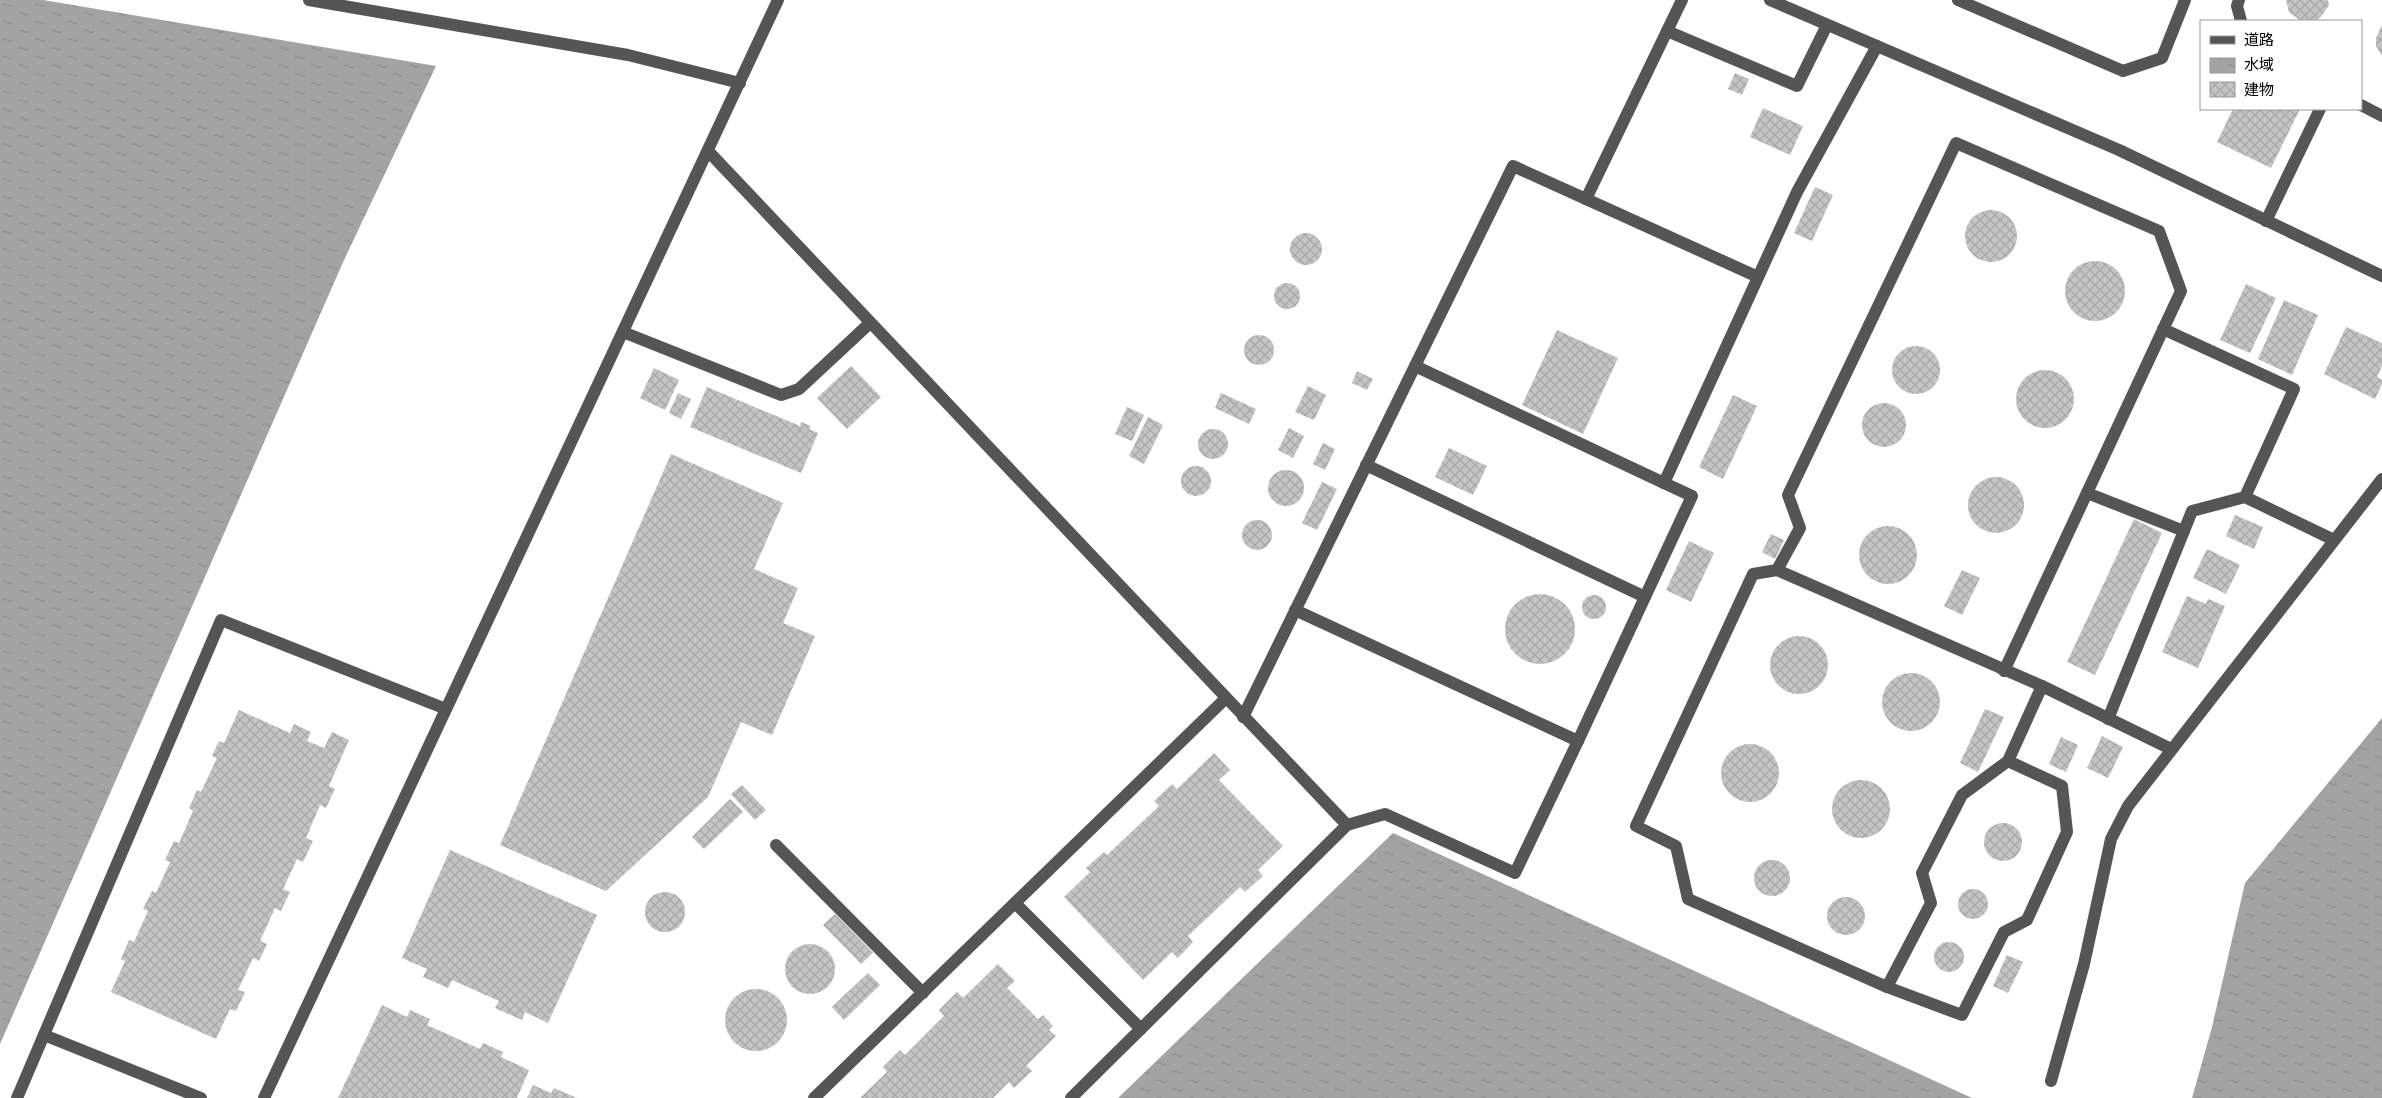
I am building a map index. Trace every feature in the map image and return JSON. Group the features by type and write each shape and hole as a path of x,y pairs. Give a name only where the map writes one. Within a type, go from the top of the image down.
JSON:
{"street":[{"path":"309,0 628,55 740,83"},
{"path":"264,1098 778,0"},
{"path":"1586,199 1682,0"},
{"path":"1770,0 2119,150 2382,276"},
{"path":"1958,0 2123,71 2162,58 2185,0"},
{"path":"2239,0 2237,6 2240,20"},
{"path":"1667,32 1797,86 1828,25"},
{"path":"1664,483 1797,192 1877,46"},
{"path":"2362,106 2382,116"},
{"path":"2266,221 2320,110"},
{"path":"1777,570 1800,528 1788,495 1956,143 2159,231 2181,292 2004,671"},
{"path":"708,151 1225,699 1347,825"},
{"path":"1243,717 1513,166 1758,277"},
{"path":"623,332 781,395 799,389 870,323"},
{"path":"2164,329 2294,389 2245,497"},
{"path":"1071,1098 1347,825 1385,814 1515,873 1578,741 1692,496 1415,366"},
{"path":"1366,465 1645,597"},
{"path":"2051,1081 2084,964 2111,839 2128,806 2382,479"},
{"path":"2087,493 2184,531"},
{"path":"2108,719 2192,512 2245,497 2334,540"},
{"path":"2008,761 2062,786 2068,832 2027,920 2004,932 1962,1015 1887,987 1688,899 1676,846 1636,826 1753,574 1777,570 2042,686 2171,750"},
{"path":"1295,610 1578,741"},
{"path":"17,1098 221,620 446,710"},
{"path":"1887,987 1931,903 1922,873 1962,795 2008,761 2042,686"},
{"path":"814,1098 1225,699"},
{"path":"776,845 922,993"},
{"path":"1015,903 1141,1029"},
{"path":"44,1035 201,1098"}],"water":[{"path":"0,0 43,0 436,66 344,260 0,1044"},
{"path":"2382,718 2382,1098 2192,1098 2212,1027 2245,883"},
{"path":"1393,833 1972,1098 1118,1098"}],"building":[{"path":"2286,0 2328,0 2329,5 2321,17 2316,20 2300,20 2289,12"},
{"path":"2382,25 2382,56 2376,46 2376,38"},
{"path":"1735,73 1749,79 1742,95 1728,89"},
{"path":"1763,108 1803,126 1790,155 1750,137"},
{"path":"2233,110 2300,110 2271,168 2217,142"},
{"path":"1815,187 1833,195 1812,241 1794,233"},
{"path":"1991,210 2001,212 2009,218 2015,226 2017,236 2015,246 2009,254 2001,260 1991,262 1981,260 1973,254 1967,246 1965,236 1967,226 1973,218 1981,212"},
{"path":"1306,233 1317,238 1322,249 1317,260 1306,265 1295,260 1290,249 1295,238"},
{"path":"2095,261 2112,266 2120,274 2125,291 2120,308 2112,316 2095,321 2078,316 2070,308 2065,291 2070,274 2078,266"},
{"path":"1287,283 1296,287 1300,296 1296,305 1287,309 1278,305 1274,296 1278,287"},
{"path":"2246,284 2276,298 2250,353 2220,340"},
{"path":"2284,300 2318,315 2292,375 2258,359"},
{"path":"2346,327 2382,343 2382,366 2377,377 2382,380 2382,384 2375,399 2324,374"},
{"path":"1557,330 1618,358 1583,434 1522,405"},
{"path":"1259,335 1270,339 1274,350 1270,361 1259,365 1248,361 1244,350 1248,339"},
{"path":"1911,346 1921,346 1933,353 1940,365 1940,375 1933,387 1921,394 1911,394 1903,390 1896,383 1892,375 1892,365 1896,357 1903,350"},
{"path":"851,366 881,397 847,429 817,398"},
{"path":"654,368 679,380 665,410 640,398"},
{"path":"2045,370 2056,372 2069,383 2074,399 2072,410 2061,423 2045,428 2034,426 2021,415 2016,399 2018,388 2029,375"},
{"path":"1357,371 1373,379 1367,390 1352,383"},
{"path":"1308,386 1326,395 1314,420 1295,412"},
{"path":"707,387 800,426 801,422 811,426 809,429 818,433 801,473 690,427"},
{"path":"678,393 691,399 681,419 669,413"},
{"path":"1221,393 1256,409 1249,424 1215,408"},
{"path":"1733,395 1757,406 1723,479 1699,467"},
{"path":"1880,403 1888,403 1900,409 1906,425 1900,441 1888,447 1880,447 1868,441 1862,429 1862,421 1868,409"},
{"path":"1127,407 1144,415 1132,441 1115,434"},
{"path":"1148,417 1163,425 1144,464 1129,456"},
{"path":"1289,428 1304,436 1293,458 1278,450"},
{"path":"1213,429 1224,433 1228,444 1224,455 1213,459 1202,455 1198,444 1202,433"},
{"path":"1323,443 1335,449 1325,470 1313,464"},
{"path":"1449,448 1487,466 1473,495 1435,477"},
{"path":"671,454 783,503 754,569 798,588 783,623 815,636 772,735 741,722 708,797 606,891 500,845"},
{"path":"1196,466 1207,470 1211,481 1207,492 1196,496 1185,492 1181,481 1185,470"},
{"path":"1286,470 1298,476 1304,488 1298,500 1286,506 1274,500 1268,488 1274,476"},
{"path":"1996,477 2011,482 2019,490 2024,505 2019,520 2011,528 1996,533 1981,528 1973,520 1968,505 1973,490 1981,482"},
{"path":"1322,482 1337,489 1317,530 1302,523"},
{"path":"2235,515 2263,527 2254,549 2226,536"},
{"path":"2134,519 2162,533 2095,675 2067,662"},
{"path":"1257,520 1268,524 1272,535 1268,546 1257,550 1246,546 1242,535 1246,524"},
{"path":"1888,526 1899,528 1909,534 1915,544 1917,555 1915,566 1909,576 1899,582 1888,584 1877,582 1867,576 1861,566 1859,555 1861,544 1867,534 1877,528"},
{"path":"1771,534 1784,540 1775,559 1762,552"},
{"path":"1689,541 1714,553 1691,602 1666,590"},
{"path":"2207,549 2240,565 2226,594 2193,578"},
{"path":"1962,570 1980,578 1962,615 1944,606"},
{"path":"1540,594 1553,597 1565,604 1572,616 1575,629 1572,642 1565,654 1553,661 1540,664 1527,661 1515,654 1508,642 1505,629 1508,616 1515,604 1527,597"},
{"path":"1594,595 1602,599 1606,607 1602,615 1594,619 1586,615 1582,607 1586,599"},
{"path":"2187,596 2206,604 2208,599 2225,606 2198,668 2162,652"},
{"path":"1799,636 1815,641 1823,649 1828,665 1823,681 1815,689 1799,694 1783,689 1775,681 1770,665 1775,649 1783,641"},
{"path":"1911,673 1927,678 1935,686 1940,702 1935,718 1927,726 1911,731 1895,726 1887,718 1882,702 1887,686 1895,678"},
{"path":"1985,709 2004,717 1978,772 1960,763"},
{"path":"239,710 290,733 294,724 311,732 307,741 324,748 332,732 349,740 329,786 335,789 326,808 320,805 306,838 313,841 303,862 297,859 283,889 290,892 281,911 275,908 260,941 267,944 259,961 253,958 238,990 245,992 236,1011 230,1009 216,1039 111,992 125,961 121,959 129,940 134,942 148,911 143,909 152,891 156,893 170,862 165,860 174,841 179,843 193,811 189,808 197,790 201,792 217,758 212,756 219,741 224,743"},
{"path":"2102,736 2123,747 2108,778 2087,768"},
{"path":"2061,737 2078,745 2066,772 2049,764"},
{"path":"1750,744 1766,749 1774,757 1779,773 1774,789 1766,797 1750,802 1734,797 1726,789 1721,773 1726,757 1734,749"},
{"path":"1214,753 1230,770 1219,780 1283,846 1258,870 1263,876 1245,892 1240,887 1188,936 1193,942 1178,958 1172,952 1143,980 1064,897 1090,872 1086,868 1104,852 1107,855 1159,806 1154,801 1172,784 1177,789"},
{"path":"1861,780 1877,785 1885,793 1890,809 1885,825 1877,833 1861,838 1845,833 1837,825 1832,809 1837,793 1845,785"},
{"path":"742,785 766,810 755,820 731,794"},
{"path":"730,799 743,812 704,849 692,837"},
{"path":"2003,823 2016,829 2022,842 2016,855 2003,861 1990,855 1984,842 1990,829"},
{"path":"450,850 597,915 548,1023 525,1012 522,1020 495,1008 499,1001 452,980 448,988 423,977 427,969 402,958"},
{"path":"1772,860 1779,861 1785,865 1789,871 1789,885 1785,891 1779,895 1772,896 1765,895 1759,891 1755,885 1754,878 1755,871 1759,865 1765,861"},
{"path":"1973,889 1979,890 1987,898 1987,910 1979,918 1973,919 1967,918 1959,910 1958,904 1959,898 1967,890"},
{"path":"669,892 676,895 682,901 685,912 684,920 676,929 669,932 661,932 654,929 646,920 645,908 648,901 657,893"},
{"path":"1846,897 1859,903 1865,916 1859,929 1846,935 1833,929 1827,916 1833,903"},
{"path":"835,914 873,953 861,964 823,925"},
{"path":"1949,942 1960,946 1964,957 1960,968 1949,972 1938,968 1934,957 1938,946"},
{"path":"805,944 815,944 828,951 835,964 835,974 828,987 815,994 805,994 796,990 789,983 785,974 785,964 789,955 796,948"},
{"path":"2007,955 2023,962 2008,993 1993,986"},
{"path":"998,964 1015,981 1007,988 1038,1019 1043,1015 1053,1026 1049,1030 1056,1036 1026,1066 1032,1071 1014,1088 1009,1082 993,1098 860,1098 887,1072 883,1067 900,1050 905,1055 944,1016 939,1010 957,992 963,998"},
{"path":"868,973 880,985 844,1020 832,1007"},
{"path":"750,989 762,989 778,998 785,1008 787,1020 785,1032 778,1042 762,1051 750,1051 739,1046 730,1037 725,1026 725,1014 730,1003 739,994"},
{"path":"382,1005 407,1017 410,1010 430,1019 427,1025 480,1049 483,1043 503,1052 501,1057 529,1070 517,1098 338,1098"},
{"path":"533,1085 551,1093 554,1088 577,1098 527,1098"}]}
